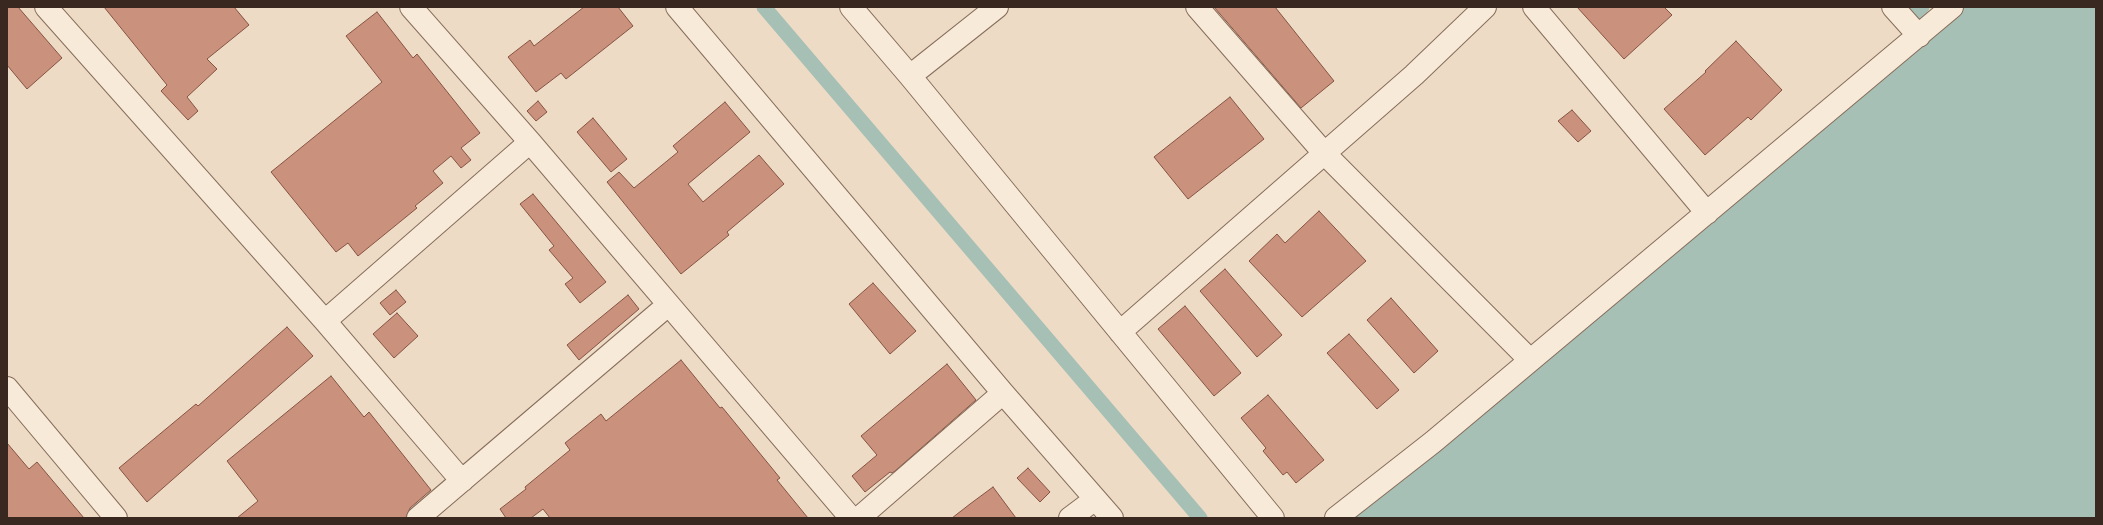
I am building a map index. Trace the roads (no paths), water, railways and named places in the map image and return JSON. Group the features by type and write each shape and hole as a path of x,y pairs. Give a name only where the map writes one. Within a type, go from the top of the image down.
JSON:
{"street":[{"path":"46,7 325,321 462,481"},
{"path":"411,7 530,142 851,518"},
{"path":"677,7 1094,500 1112,518"},
{"path":"851,7 910,76 1273,518"},
{"path":"910,76 997,7"},
{"path":"1197,7 1324,152 1530,360"},
{"path":"1120,332 1324,152 1414,75 1485,7"},
{"path":"1534,7 1707,212"},
{"path":"1893,7 1919,36"},
{"path":"1336,518 1433,442 1952,7"},
{"path":"325,321 530,142"},
{"path":"418,518 668,305"},
{"path":"7,388 116,518"},
{"path":"859,518 1003,393"},
{"path":"1070,518 1094,500"}],"waterway":[{"path":"764,7 1200,518"},
{"path":"1908,20 1922,7"}]}
